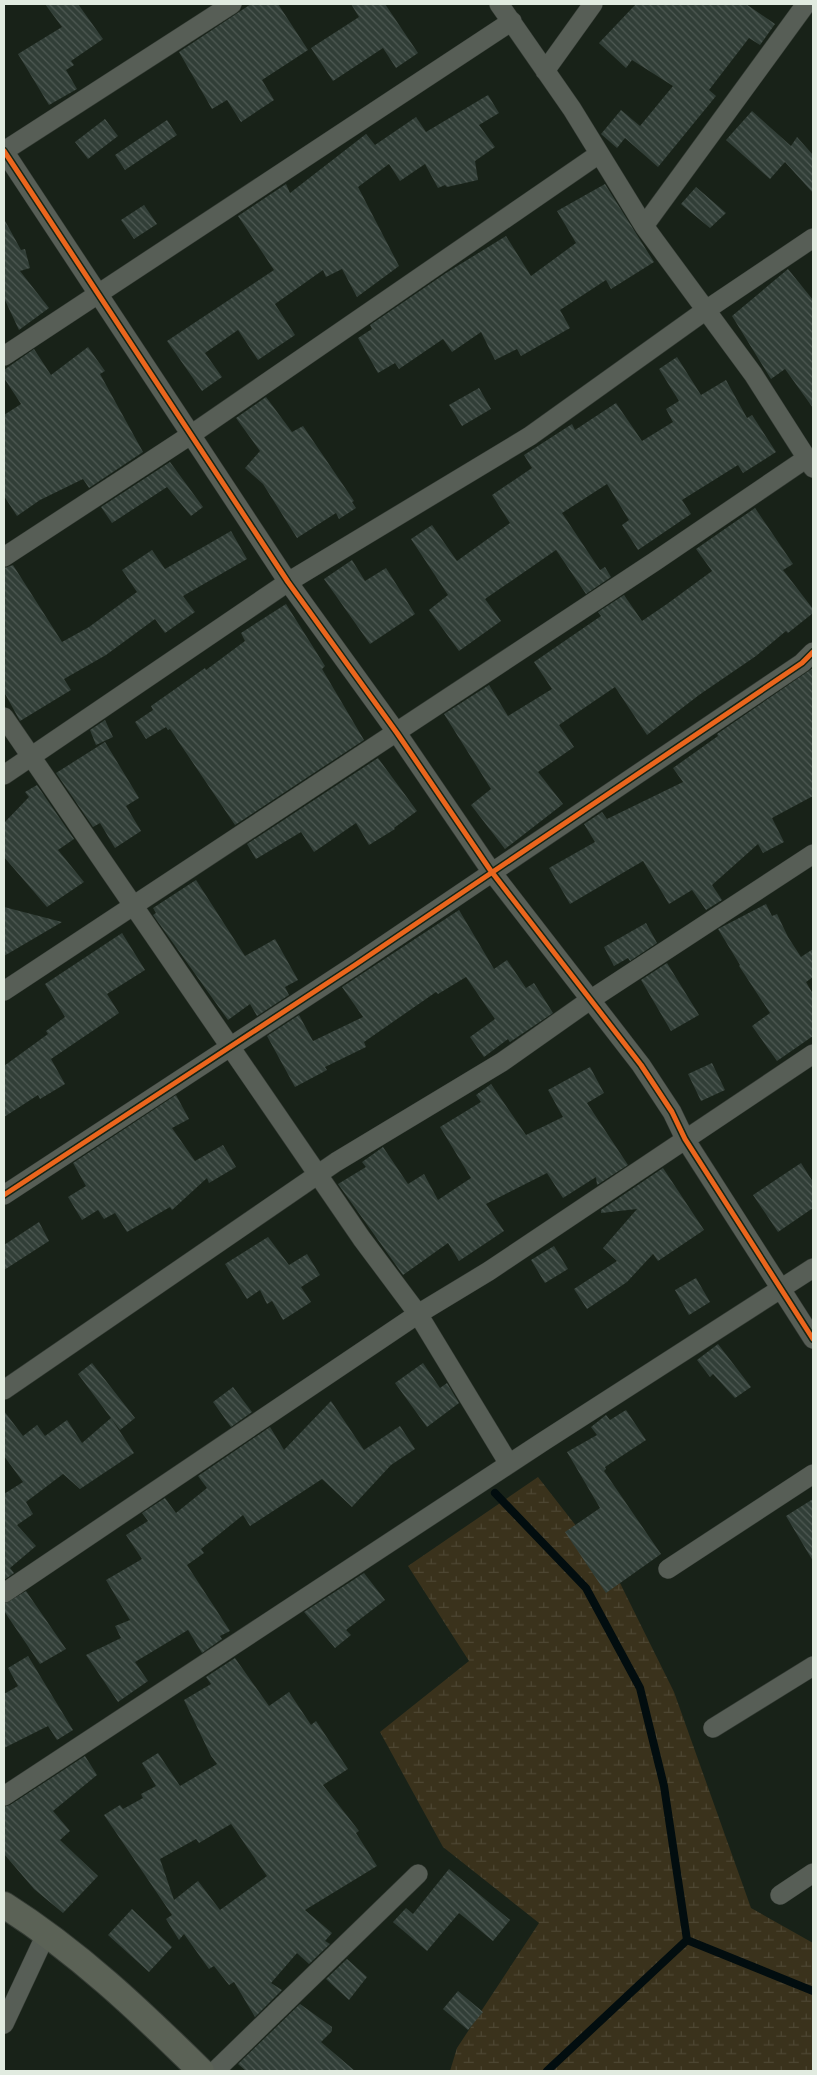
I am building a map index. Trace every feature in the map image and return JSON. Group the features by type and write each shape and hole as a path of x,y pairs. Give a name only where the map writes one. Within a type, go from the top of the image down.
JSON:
{"street":[{"path":"232,4 4,151 288,582 397,733 491,871 640,1065 672,1112 685,1139 813,1339"},
{"path":"4,992 134,904 810,463 753,374 644,226 572,109 499,4"},
{"path":"545,71 594,4"},
{"path":"644,226 806,4"},
{"path":"4,356 512,21"},
{"path":"4,557 192,434 599,154"},
{"path":"4,775 288,582 530,436 706,310 813,238"},
{"path":"4,1195 355,965 491,871 802,664 813,652"},
{"path":"4,717 362,1239 418,1314 509,1464"},
{"path":"4,1390 318,1174 502,1062 590,1000 813,854"},
{"path":"4,1593 418,1314 489,1271 813,1054"},
{"path":"4,1796 509,1464 813,1268"},
{"path":"668,1569 813,1474"},
{"path":"713,1728 813,1666"},
{"path":"780,1895 813,1873"},
{"path":"215,2071 418,1874"},
{"path":"4,1905 47,1932 108,1982 201,2071"},
{"path":"4,2024 47,1932"}],"green space":[{"path":"538,1477 619,1581 674,1692 751,1908 813,1943 813,2071 450,2071 457,2048 539,1923 443,1847 380,1732 469,1661 408,1566"}],"building":[{"path":"45,4 78,4 103,39 71,61 74,65 66,70 77,89 49,105 18,54 62,27"},
{"path":"251,4 278,4 308,50 262,80 274,100 241,122 227,100 212,109 179,52"},
{"path":"351,4 385,4 418,53 396,68 383,48 333,81 311,48 359,17"},
{"path":"636,4 746,4 775,24 760,45 749,38 709,90 716,96 658,167 625,138 617,148 601,134 621,110 640,126 673,86 632,60 626,68 599,43"},
{"path":"488,95 499,113 479,125 495,147 475,161 478,180 447,187 445,185 438,188 425,164 400,181 389,164 358,187 399,266 357,297 342,269 326,277 323,270 275,304 295,335 258,360 238,330 205,353 222,377 202,391 167,341 274,270 238,216 286,184 290,193 366,134 375,145 416,117 426,132"},
{"path":"752,111 791,146 797,137 813,155 813,193 785,162 770,179 726,140"},
{"path":"105,119 118,136 88,159 75,142"},
{"path":"167,120 177,135 125,170 115,155"},
{"path":"605,184 654,262 611,289 606,280 560,310 570,328 521,356 517,349 495,360 481,332 452,352 443,339 399,369 395,363 378,373 358,338 372,329 370,325 446,273 506,236 531,276 576,243 557,211"},
{"path":"696,187 726,213 710,228 681,204"},
{"path":"144,205 157,224 134,239 121,220"},
{"path":"4,219 21,250 25,249 30,268 20,271 49,308 19,330 4,298"},
{"path":"788,269 813,300 813,408 785,369 771,379 732,316"},
{"path":"88,347 105,371 100,374 143,452 89,488 83,479 40,500 17,516 4,496 4,415 21,404 4,378 4,370 34,349 51,375"},
{"path":"677,357 701,395 726,380 747,418 752,415 776,452 743,473 738,465 682,500 691,514 638,550 622,525 629,520 607,484 562,513 600,570 605,567 611,577 586,594 556,550 485,599 501,621 459,651 429,610 448,595 411,539 432,525 457,561 510,523 492,495 532,468 524,455 572,424 575,430 616,403 642,441 673,422 666,409 679,401 659,369"},
{"path":"479,388 491,409 462,426 449,405"},
{"path":"266,397 292,432 303,426 354,501 352,502 356,508 339,519 336,513 297,538 263,484 245,468 260,451 236,418"},
{"path":"170,462 203,507 191,516 167,487 112,523 101,507"},
{"path":"755,508 793,564 783,570 813,609 813,613 647,735 615,687 559,725 574,747 538,772 563,804 505,849 471,805 491,789 444,714 489,685 508,716 552,689 534,662 601,616 598,612 624,595 642,621 667,604 712,571 696,549"},
{"path":"231,531 247,559 183,596 195,612 165,633 155,619 106,655 64,679 71,690 20,721 4,692 4,568 13,565 62,642 89,627 137,592 122,570 152,550 165,569"},
{"path":"352,560 365,581 386,568 415,614 370,644 324,579"},
{"path":"286,604 325,666 322,669 364,740 235,825 170,729 168,730 166,727 146,739 135,722 153,710 151,706 205,668 206,670 245,641 241,633"},
{"path":"813,668 813,796 772,818 784,842 763,853 758,844 712,885 722,900 706,910 692,890 669,904 643,861 570,904 549,868 595,842 584,824 602,812 607,819 683,782 673,768 718,736 717,734"},
{"path":"105,720 113,737 96,745 90,730"},
{"path":"105,742 139,798 126,806 141,831 115,848 100,823 93,827 56,773"},
{"path":"378,758 417,811 395,829 369,845 356,823 314,852 301,832 256,859 247,844"},
{"path":"37,785 74,839 58,850 84,882 47,907 4,857 4,823 29,797 25,792"},
{"path":"196,880 245,956 275,939 298,980 285,987 289,995 257,1016 250,1004 228,1020 153,915 156,913 153,908"},
{"path":"766,904 772,916 777,914 788,937 801,957 813,949 813,977 806,982 813,994 813,1036 777,1061 752,1026 770,1013 739,966 718,929"},
{"path":"4,907 62,922 4,956"},
{"path":"459,910 494,969 507,960 526,988 534,983 553,1013 510,1042 508,1039 484,1057 470,1037 495,1019 466,977 438,994 436,992 364,1042 366,1047 325,1067 327,1070 295,1087 267,1036 299,1015 313,1041 363,1017 342,987"},
{"path":"646,923 657,943 630,961 628,958 614,966 604,947"},
{"path":"122,933 145,970 107,994 119,1013 51,1059 65,1084 40,1099 38,1095 4,1117 4,1066 48,1034 46,1031 65,1017 45,984"},
{"path":"667,963 699,1015 671,1031 641,980"},
{"path":"712,1063 725,1090 701,1101 688,1074"},
{"path":"590,1067 604,1093 587,1103 628,1165 597,1185 596,1177 563,1198 547,1173 486,1204 504,1231 459,1261 448,1243 403,1275 338,1184 366,1167 362,1162 383,1147 408,1184 424,1174 438,1200 471,1178 440,1127 481,1102 476,1095 491,1084 526,1135 563,1117 548,1090"},
{"path":"176,1095 189,1119 172,1128 195,1161 223,1145 236,1167 209,1183 207,1178 172,1210 170,1207 127,1232 115,1213 104,1219 98,1210 82,1220 68,1197 86,1186 73,1163"},
{"path":"801,1163 813,1182 813,1208 778,1232 753,1195"},
{"path":"663,1168 704,1230 658,1261 653,1254 627,1282 587,1309 574,1289 617,1261 603,1248 637,1209 601,1213 601,1210"},
{"path":"39,1222 49,1241 4,1270 4,1245"},
{"path":"268,1237 289,1265 307,1254 320,1275 301,1287 311,1302 283,1320 272,1301 267,1304 260,1290 247,1299 225,1264"},
{"path":"554,1246 568,1269 545,1283 531,1260"},
{"path":"696,1278 710,1302 689,1315 675,1290"},
{"path":"718,1344 751,1387 735,1398 713,1374 710,1377 697,1360"},
{"path":"92,1363 135,1418 120,1430 78,1374"},
{"path":"423,1363 440,1388 447,1383 459,1403 427,1427 395,1383"},
{"path":"233,1387 252,1412 231,1427 213,1402"},
{"path":"331,1401 364,1450 400,1426 415,1449 391,1465 352,1507 322,1479 250,1526 243,1515 201,1549 204,1553 187,1565 230,1631 220,1636 222,1639 202,1653 188,1630 135,1662 148,1681 118,1702 86,1655 121,1638 115,1626 130,1620 106,1580 142,1559 126,1535 148,1521 142,1513 165,1498 176,1513 207,1488 198,1476 270,1427 284,1450"},
{"path":"626,1410 646,1440 605,1467 604,1471 661,1554 606,1593 565,1532 600,1508 567,1452 597,1435 591,1427 606,1415 610,1420"},
{"path":"4,1411 23,1436 37,1425 45,1436 67,1420 82,1443 111,1418 134,1453 80,1489 63,1474 26,1502 33,1514 17,1525 36,1546 10,1568 14,1573 4,1580 4,1494 23,1482 4,1456"},
{"path":"813,1499 813,1561 786,1516"},
{"path":"364,1573 385,1600 346,1630 351,1635 335,1648 304,1612"},
{"path":"26,1591 66,1649 40,1664 4,1611 4,1604"},
{"path":"28,1656 73,1730 57,1740 48,1726 4,1748 4,1694 18,1686 8,1668"},
{"path":"235,1658 269,1706 289,1692 311,1725 316,1721 348,1769 323,1785 359,1831 356,1833 377,1866 305,1910 332,1933 325,1941 330,1944 309,1964 297,1953 271,1983 282,1990 255,2017 234,1982 229,1985 214,1966 209,1969 184,1934 179,1940 166,1919 172,1915 104,1815 120,1805 123,1809 143,1798 141,1794 156,1786 142,1763 158,1753 180,1786 217,1764 211,1756 184,1700 211,1684 206,1677","holes":["231,1824 267,1876 220,1910 198,1881 174,1900 160,1859 196,1839 199,1843"]},
{"path":"85,1756 97,1775 53,1811 70,1831 60,1840 98,1876 63,1913 34,1889 4,1854 4,1807 10,1805"},
{"path":"449,1869 510,1920 493,1941 459,1913 427,1951 393,1922 406,1908 413,1914"},
{"path":"132,1909 172,1947 149,1972 108,1935"},
{"path":"347,1959 367,1977 349,2000 326,1979"},
{"path":"458,1991 483,2012 468,2030 443,2009"},
{"path":"300,2004 332,2027 332,2031 321,2042 355,2071 246,2071 238,2064"}],"waterway":[{"path":"495,1493 586,1588 640,1688 664,1786 687,1940"},
{"path":"547,2071 687,1940 813,1991"}],"cycle path":[{"path":"4,151 288,582 397,733 491,871 641,1065 672,1112 685,1139 813,1339"},
{"path":"4,1195 355,965 802,663 813,652"}]}
